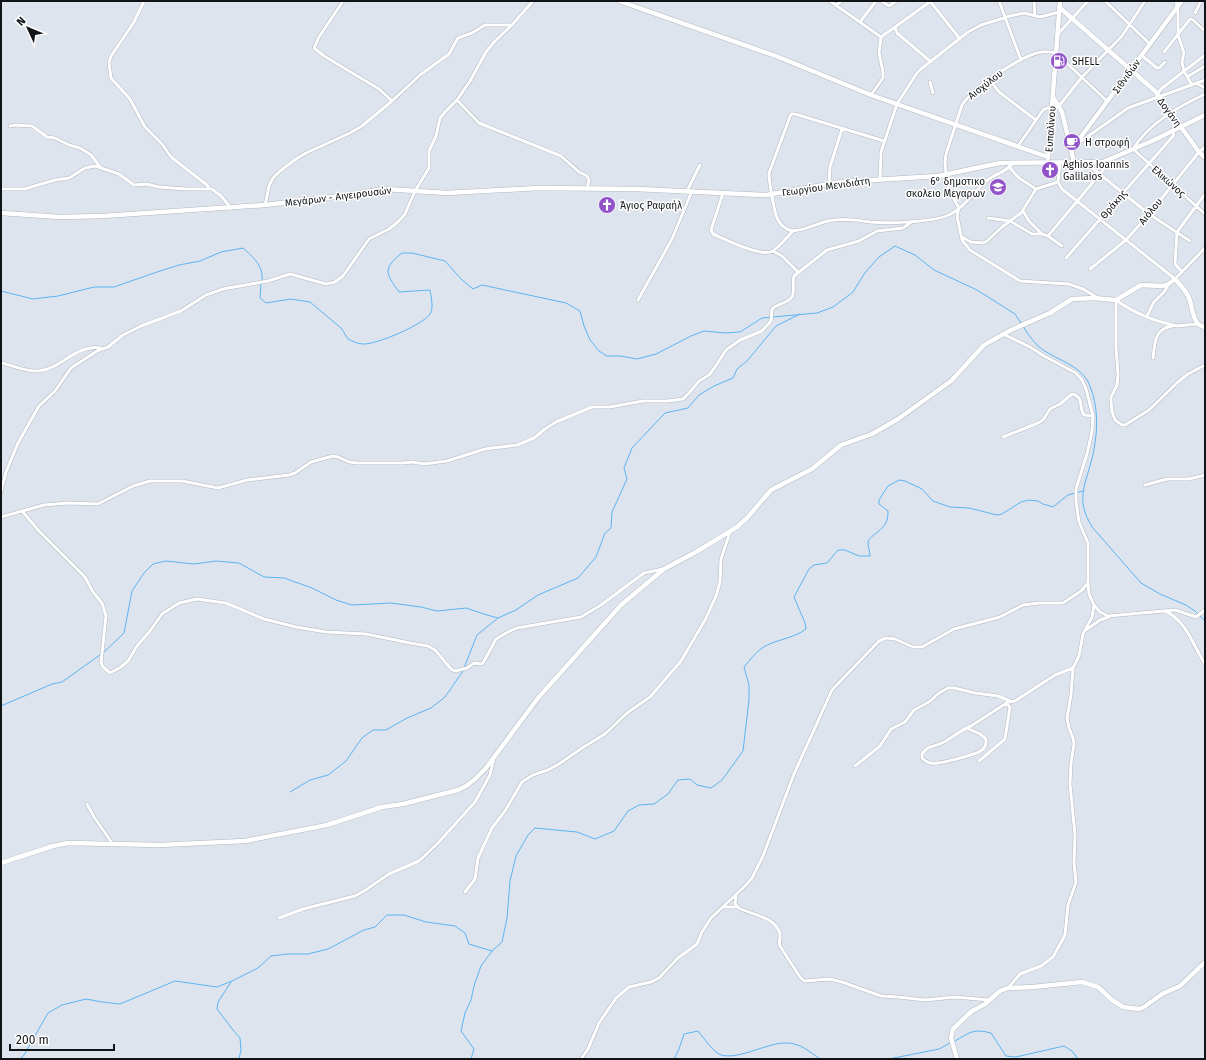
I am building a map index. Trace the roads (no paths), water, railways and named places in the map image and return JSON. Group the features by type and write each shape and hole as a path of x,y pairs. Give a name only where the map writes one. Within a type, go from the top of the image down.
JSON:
{"street":[{"path":"144,1 134,22 111,56 109,63 111,78 130,99 145,127 162,144 171,157 210,189 221,196 231,208"},
{"path":"343,1 319,37 314,48 324,56 379,89 392,101"},
{"path":"1,363 38,371 50,367 83,349 95,347 108,348 123,336 140,326 181,311 206,295 223,289 268,281 290,274 326,284 335,282 345,274 369,239 389,229 402,218 415,191 429,168 429,151 436,136 440,118 457,100 470,81 486,52 495,41 512,26 533,1"},
{"path":"619,1 776,56 871,95 1018,146 1048,159"},
{"path":"830,1 881,37"},
{"path":"836,5 842,1"},
{"path":"860,22 876,1"},
{"path":"881,1 889,6 896,1"},
{"path":"871,95 883,78 879,52 881,37 930,1 960,39"},
{"path":"999,1 1021,60"},
{"path":"1034,1 1035,15"},
{"name":"Ευπαλίνου","path":"1048,159 1060,1"},
{"path":"1057,36 1088,1"},
{"path":"1106,1 1150,43"},
{"path":"1018,146 1043,110 1059,106 1082,77 1122,36 1145,1"},
{"path":"1176,1 1176,8 1178,12 1178,35 1184,54 1182,62 1184,72 1194,84 1205,88"},
{"name":"Σιθνιδών","path":"1071,150 1182,1"},
{"path":"1195,13 1203,1"},
{"path":"880,179 880,157 897,104 917,73 973,29 1005,17 1024,13 1040,17 1059,9"},
{"name":"Δογάνη","path":"1059,9 1155,91 1180,127 1205,158"},
{"path":"1164,52 1191,19 1205,31"},
{"path":"265,205 270,182 286,166 306,153 356,130 392,101 420,75 449,54 456,41 461,37 472,33 485,25 512,26"},
{"path":"895,27 897,33 930,62"},
{"name":"Αισχύλου","path":"959,208 949,190 945,158 959,110 964,101 1010,65 1040,52 1056,53"},
{"path":"1056,53 1108,102"},
{"path":"1141,55 1157,68 1165,62"},
{"path":"1158,96 1160,90 1205,55"},
{"path":"1187,77 1205,66"},
{"path":"990,80 999,92 1036,120"},
{"path":"1075,145 1128,108 1205,80"},
{"path":"930,82 933,93"},
{"path":"1133,149 1142,136 1170,112 1205,94"},
{"name":"Ευπαλίνου","path":"1053,96 1062,112 1074,162"},
{"path":"457,100 479,123 497,129 514,138 564,158 579,172 587,176 589,180 587,189"},
{"path":"793,231 786,229 778,219 769,184 769,173 792,114 869,136 884,142"},
{"name":"Γεωργίου Μενιδιάτη","path":"723,193 757,195 829,184 922,177 946,174 992,164 1048,159 1060,162 1108,161 1205,115"},
{"path":"10,126 16,124 32,126 47,137 55,138 69,145 80,148 91,155 101,168"},
{"path":"829,184 830,167 842,129"},
{"name":"Θράκης","path":"1066,258 1174,135 1172,131"},
{"name":"Αιόλου","path":"1090,269 1126,240 1199,152 1205,148"},
{"name":"Ελικώνος","path":"1133,149 1205,214"},
{"path":"1048,236 1100,175 1109,163 1108,161"},
{"path":"723,193 711,230 713,234 766,253 773,251 793,231 828,221 856,219 886,223 913,221 950,215 986,182 1010,168 1014,162"},
{"path":"1060,162 1058,182 1062,189 1175,279 1189,297 1197,324"},
{"path":"1086,162 1149,214 1190,241"},
{"path":"638,300 672,239 700,165"},
{"path":"1,189 25,189 55,180 69,178 88,167 101,168 118,174 134,185 146,184 186,190 210,189"},
{"path":"1010,168 1019,178 1036,189"},
{"path":"962,237 971,242 983,243 987,241 1023,211 1036,189 1058,182"},
{"name":"Μεγάρων - Αιγειρουσών","path":"1,213 82,217 231,208 340,196 385,189 453,193 522,189 587,189 723,193"},
{"path":"1182,272 1175,264 1177,232 1205,194"},
{"path":"959,208 957,216 962,240 970,250 1020,281 1069,284 1083,288 1098,298"},
{"path":"1023,211 1029,221 1042,234"},
{"path":"988,218 1010,221 1032,234 1042,234 1048,236 1062,246"},
{"path":"1,517 49,505 77,503 95,504 133,486 150,481 182,481 212,488 220,488 234,482 292,474 311,462 333,456 338,456 349,462 357,463 412,462 424,464 447,461 485,448 517,446 534,438 556,422 592,407 610,407 643,400 667,401 683,399 690,393 699,381 709,375 716,367 726,350 740,340 760,332 771,321 772,309 776,305 791,298 793,295 793,280 798,272 827,250 859,241 877,231 903,228 913,221"},
{"path":"1116,300 1141,285 1161,286 1169,283 1175,279 1205,248"},
{"path":"773,251 782,256 798,272"},
{"path":"1147,316 1154,302 1166,289 1169,283"},
{"path":"22,511 39,531 85,577 93,592 102,603 106,616 101,662 103,667 110,673 125,664 162,614 179,603 197,599 226,603 264,619 296,627 326,632 366,634 428,646 435,650 451,669 458,671 467,668 474,663 480,664 483,662 494,641 508,632 517,628 580,617 601,605 644,573 664,568 696,552 730,531 747,518 771,490 812,469 841,446 872,434 951,382 984,345 1011,330 1050,313 1072,299 1098,298 1116,300 1163,323 1178,326"},
{"path":"1116,300 1116,351 1118,372 1117,385 1111,399 1112,414 1118,422 1125,425 1149,410 1178,382 1188,374 1205,365"},
{"path":"1153,358 1155,341 1157,334 1161,329 1170,326 1197,324 1205,327"},
{"path":"1003,334 1028,345 1044,356 1076,373 1082,380 1086,390 1093,416 1090,441 1076,492 1078,517 1088,543 1089,594 1094,605 1102,614 1112,616"},
{"path":"1,492 6,472 18,443 38,406 55,391 71,368 101,348"},
{"path":"1002,437 1043,420 1050,409 1060,404 1072,394 1077,395 1080,398 1083,414 1093,416"},
{"path":"1145,485 1167,479 1189,479 1205,474"},
{"path":"465,892 475,878 478,858 492,828 505,811 522,782 532,775 548,770 559,764 605,734 627,713 650,696 681,661 707,616 718,592 721,559 730,531"},
{"path":"1,863 62,844 112,843 160,845 245,841 335,823 382,807 397,805 458,790 474,780 494,758 538,698 612,614 664,568"},
{"path":"581,1059 588,1048 599,1023 616,998 629,987 651,982 659,978 678,958 697,944 709,921 752,878 760,863 794,774 832,690 879,641 886,638 895,639 910,646 918,648 922,647 952,630 1000,617 1023,605 1065,602 1081,591 1088,583"},
{"path":"1008,988 1020,974 1041,966 1052,957 1065,935 1068,905 1076,886 1074,863 1075,835 1070,784 1074,744 1067,721 1071,695 1072,668 1079,656 1084,631 1092,616 1094,605"},
{"path":"1084,631 1100,620 1123,614 1175,610 1196,617 1205,610"},
{"path":"1165,611 1173,615 1184,628 1205,664"},
{"path":"966,728 980,734 986,739 985,746 981,751 959,759 931,764 922,758 922,754 929,747 941,744 966,728 1008,702 1015,701 1055,675 1072,668"},
{"path":"855,766 880,746 891,729 905,722 914,710 929,702 939,692 948,688 998,696 1008,702 1010,707 1005,739 979,761"},
{"path":"279,918 303,909 355,896 389,874 419,861 438,843 475,802 490,775 494,758"},
{"path":"87,804 94,818 112,843"},
{"path":"736,895 735,904 739,908"},
{"path":"723,907 739,908 766,919 777,927 780,936 780,946 800,977 804,980 826,978 880,996 925,1000 956,997 989,1000"},
{"path":"957,1059 951,1038 952,1031 967,1015 1000,991 1008,988 1082,982 1098,987 1120,1005 1127,1008 1139,1009 1160,995 1180,986 1205,962"}],"waterway":[{"path":"261,284 260,298 266,303 291,299 310,302 341,328 348,339 359,344 369,343 388,338 409,329 426,318 431,312 432,302 430,290 399,292 389,275 389,267 396,258 402,253 412,253 445,261 462,280 473,289 482,285 566,303 580,311 590,340 599,351 607,356 620,356 637,359 656,354 704,331 725,333 740,332 762,318 817,313 833,307 853,292 864,274 879,257 895,246 915,255 934,270 977,290 1015,314 1021,323"},
{"path":"1,291 33,299 58,296 94,287 114,287 179,265 200,261 221,252 243,248 260,266 262,281"},
{"path":"103,653 124,633 132,591 144,573 153,564 166,561 194,564 216,561 239,563 264,577 284,578 312,588 336,600 352,605 391,603 437,611 466,608 498,618 516,610 538,595 578,578 596,557 605,533 611,528 612,512 627,479 624,468 632,448 665,413 688,408 699,395 714,386 733,378 737,369 747,361 776,326 800,314"},
{"path":"1023,326 1038,346 1044,351 1081,372 1093,394 1096,409 1096,433 1092,460 1086,479 1083,498 1087,517 1093,528 1141,583 1160,594 1186,605 1195,611 1205,621"},
{"path":"471,1059 474,1049 461,1031 465,1013 471,1000 481,966 492,951 502,942 507,918 510,881 516,856 528,835 535,828 577,832 595,839 614,831 628,811 639,805 654,804 668,794 678,780 690,779 697,785 711,788 722,780 743,751 749,700 749,685 744,667 762,648 796,635 806,629 794,597 809,569 814,565 827,563 838,550 845,550 859,556 870,556 868,545 869,540 882,528 887,518 888,511 879,504 879,500 888,486 899,480 905,481 922,489 933,501 950,507 969,508 997,515 1002,514 1021,502 1029,500 1038,501 1053,507 1068,495 1083,491"},
{"path":"464,668 477,635 498,618"},
{"path":"1,706 52,684 62,682 100,655"},
{"path":"290,792 310,780 328,775 346,761 362,738 373,730 386,730 407,718 431,708 445,697 463,671"},
{"path":"20,1059 24,1055 48,1013 62,1005 86,999 120,1004 175,981 217,987 258,968 271,956 308,954 328,949 364,930 375,927 387,915 404,915 426,922 455,926 465,933 469,944 492,951"},
{"path":"231,982 218,1002 217,1009 240,1038 241,1050 239,1059"},
{"path":"674,1059 684,1034 698,1031 712,1048 721,1055 737,1055 779,1043 792,1043 801,1046 820,1059"},
{"path":"955,1041 972,1032 980,1031 991,1033 1006,1056 1016,1057 1064,1046 1072,1051 1078,1059"},
{"path":"889,1059 939,1049 950,1043"}],"place":[{"name":"SHELL","path":"1059,61"},
{"name":"Η στροφή","path":"1072,142"},
{"name":"Aghios Ioannis Galilaios","path":"1050,170"},
{"name":"6° δημοτικο σκολειο Μεγαρων","path":"998,187"},
{"name":"Άγιος Ραφαήλ","path":"607,205"}]}
